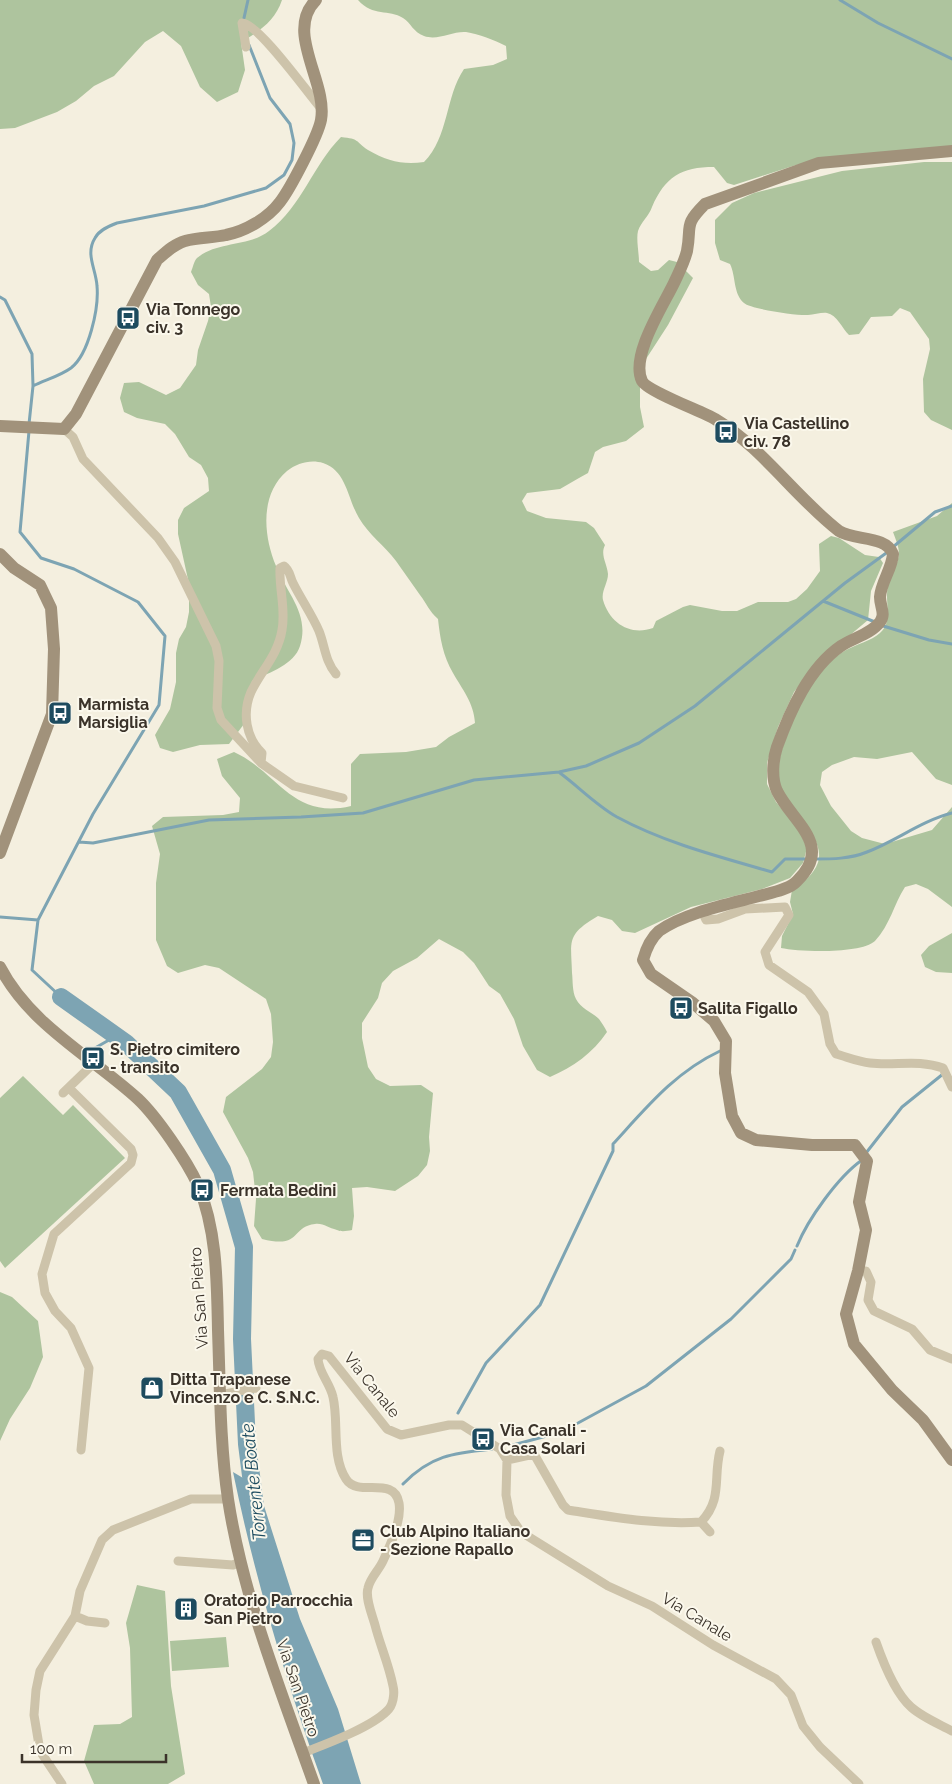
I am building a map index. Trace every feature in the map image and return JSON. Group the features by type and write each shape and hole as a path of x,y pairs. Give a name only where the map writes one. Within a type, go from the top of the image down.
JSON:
{"street":[{"path":"64,429 76,414 157,260 184,241 228,235 264,218 280,202 298,171 321,120 319,92 304,33 310,6 316,0"},
{"path":"246,47 242,23 252,25 263,36 320,107"},
{"path":"952,151 819,163 705,204 693,216 687,229 687,249 683,264 641,354 639,371 643,382 650,390 691,406 735,432 841,532 886,545 893,554 892,564 880,597 884,613 881,621 874,628 840,647 820,665 797,699 776,748 773,773 776,790 806,833 813,847 810,866 796,883 772,893 678,921 658,932 646,947 643,960 651,974 693,1003 714,1021 726,1041 726,1082 732,1116 741,1133 756,1140 812,1145 856,1145 867,1161 859,1202 866,1230 846,1314 854,1344 892,1390 924,1420 952,1460"},
{"path":"0,426 64,429 73,437 83,459 158,538 175,562 216,646 219,662 217,708 221,720 261,763 294,786 343,798"},
{"path":"0,554 14,568 40,585 51,608 54,649 52,714 0,853"},
{"path":"261,763 262,753 253,745 249,735 247,708 251,692 276,651 282,629 279,585 280,568 284,566 288,569 320,634 324,654 336,674"},
{"path":"702,913 706,920 718,919 745,909 785,907 789,915 766,952 769,965 808,992 819,1006 824,1014 830,1044 836,1054 869,1063 914,1062 932,1064 943,1068 952,1086"},
{"name":"Via San Pietro","path":"0,967 7,981 30,1008 93,1064 125,1088 148,1110 186,1165 202,1196 217,1266 220,1395 228,1499 240,1562 305,1752 314,1784"},
{"path":"81,1450 89,1368 71,1328 55,1311 45,1293 42,1274 54,1234 131,1163 133,1155 131,1149 66,1090 93,1064"},
{"path":"858,1270 866,1271 871,1282 868,1300 874,1311 912,1329 930,1350 952,1359"},
{"name":"Via Canale","path":"305,1752 348,1735 387,1712 392,1705 394,1688 377,1632 368,1597 368,1588 386,1552 398,1518 399,1503 394,1493 387,1488 356,1486 346,1480 339,1462 334,1400 330,1384 319,1367 318,1359 322,1354 328,1356 387,1429 401,1435 462,1425 500,1449 507,1460 506,1495 510,1516 521,1532 608,1586 652,1606 713,1645 776,1679 791,1695 803,1726 820,1747 859,1784"},
{"path":"220,1395 252,1389"},
{"path":"507,1460 534,1454 568,1510 674,1524 702,1522 710,1513 716,1497 717,1464 720,1451"},
{"path":"62,1784 40,1751 34,1715 40,1671 75,1616 80,1591 95,1552 102,1540 113,1530 190,1499 228,1499"},
{"path":"702,1522 710,1532"},
{"path":"178,1561 233,1565 240,1562"},
{"path":"75,1616 87,1621 104,1622"},
{"path":"876,1642 884,1664 912,1708 952,1731"}],"green space":[{"path":"0,0 282,0 271,20 241,42 245,70 238,92 217,102 200,87 181,46 163,31 145,42 114,76 94,86 76,101 57,112 15,128 0,129"},
{"path":"358,0 952,0 952,146 796,165 734,185 727,183 714,167 692,169 683,172 669,181 657,197 638,231 639,262 651,271 658,270 669,260 677,262 693,278 668,325 646,359 640,386 640,407 644,427 626,441 603,447 595,452 588,473 560,489 527,493 522,501 527,511 546,518 586,522 594,528 605,545 603,556 608,574 603,600 616,622 629,629 645,630 653,628 656,621 690,605 722,611 737,611 758,602 788,602 796,599 807,589 820,571 819,544 831,536 839,538 865,555 879,557 883,563 871,591 868,620 817,663 794,692 778,727 767,763 767,784 776,802 799,830 807,848 803,863 790,878 762,889 691,907 635,933 622,931 612,920 598,916 580,928 575,934 571,945 574,993 578,1002 599,1019 607,1032 582,1059 550,1077 537,1070 523,1046 514,1019 500,994 489,986 474,963 463,952 439,939 417,958 393,971 382,983 378,998 362,1023 362,1038 368,1067 376,1079 390,1086 421,1085 433,1093 429,1137 430,1151 427,1165 418,1176 395,1191 367,1187 352,1188 354,1216 352,1230 340,1231 315,1224 302,1229 290,1239 275,1241 262,1239 254,1226 256,1199 253,1172 248,1158 223,1112 226,1097 262,1069 271,1057 273,1042 271,1014 266,999 219,968 205,965 178,973 167,966 156,940 156,883 160,854 152,826 163,817 223,815 239,812 240,798 222,776 217,759 234,752 263,771 287,792 300,800 314,806 331,809 351,806 351,764 360,754 406,752 436,747 449,737 475,723 474,716 467,696 444,653 438,619 396,561 363,524 355,510 346,486 337,472 323,463 309,462 291,468 278,480 268,503 266,516 268,541 276,566 300,614 302,635 297,653 280,668 252,681 244,724 229,744 200,745 173,752 160,748 155,735 170,709 176,682 176,653 179,639 186,627 189,612 189,584 178,534 178,520 184,508 209,491 208,478 201,465 189,457 175,434 165,424 137,418 124,412 120,398 124,383 139,382 166,395 180,388 196,365 198,350 211,307 209,294 198,285 191,272 197,258 214,249 252,240 269,231 290,210 331,148 341,137 357,141 368,150 382,157 409,163 424,162 438,141 453,92 464,69 493,65 507,59 506,46 491,39 466,32 440,37 424,36 398,15 369,9"},
{"path":"924,162 952,162 952,430 931,420 924,412 923,379 930,349 929,339 910,312 900,308 892,316 871,317 859,334 849,335 831,314 795,314 765,310 748,305 740,299 730,264 720,260 715,243 715,220 732,203 754,193 842,171"},
{"path":"952,503 952,785 936,779 912,752 877,759 854,757 832,765 822,772 820,785 831,806 851,831 862,838 885,844 932,830 952,807 952,907 928,889 916,884 905,887 880,935 868,945 830,951 781,948 782,936 793,914 790,902 792,890 810,876 818,863 819,850 814,838 787,799 778,777 779,761 787,735 808,691 828,664 846,650 876,636 884,628 888,617 888,586 899,554 893,532 937,516"},
{"path":"952,933 952,973 936,972 925,967 921,955 929,946"},
{"path":"23,1076 63,1115 73,1105 125,1158 5,1268 0,1261 0,1098"},
{"path":"0,1292 12,1297 38,1321 43,1357 30,1388 10,1419 0,1441"},
{"path":"137,1585 165,1591 171,1686 185,1774 168,1784 94,1784 84,1761 94,1725 120,1724 132,1717 130,1648 126,1623"},
{"path":"226,1637 229,1667 172,1671 170,1641"}],"water":[{"path":"233,1472 258,1487 300,1619 338,1709 361,1784 323,1784 272,1630"}],"waterway":[{"path":"244,18 248,0"},
{"path":"840,0 878,23 952,59"},
{"path":"33,386 71,368 88,342 92,330 97,295 91,250 92,244 99,233 117,223 204,206 266,188 284,175 292,160 294,143 290,124 270,98 249,45"},
{"path":"0,297 5,300 32,354 33,386 29,424"},
{"path":"29,431 20,532 41,558 74,569 138,602 165,636 159,705 93,814 38,920 32,970 61,997"},
{"path":"893,547 935,512 952,506"},
{"path":"79,842 93,843 209,820 363,813 474,780 559,772 586,766 639,743 695,706 845,583 889,551"},
{"path":"823,601 875,622"},
{"path":"880,625 929,640 952,644"},
{"path":"560,773 617,817 673,842 772,872 785,859 807,859"},
{"path":"814,859 841,858 861,854 930,821 952,813"},
{"path":"0,917 38,920"},
{"name":"Torrente Boate","path":"61,997 126,1043 178,1092 222,1170 244,1247 242,1339 247,1444 255,1507"},
{"path":"88,1052 116,1036"},
{"path":"458,1413 486,1363 540,1305 613,1151 613,1144 649,1104 675,1080 689,1069 720,1051"},
{"path":"866,1153 902,1107 943,1074"},
{"path":"797,1246 808,1224 825,1199 843,1177 862,1160"},
{"path":"513,1445 554,1434 646,1386 731,1319 791,1259 795,1250"},
{"path":"403,1484 413,1474 433,1461 455,1454 492,1449"}],"place":[{"name":"Via Tonnego civ. 3","path":"128,318"},
{"name":"Via Castellino civ. 78","path":"726,432"},
{"name":"Marmista Marsiglia","path":"60,713"},
{"name":"Salita Figallo","path":"681,1008"},
{"name":"S. Pietro cimitero - transito","path":"93,1058"},
{"name":"Fermata Bedini","path":"202,1190"},
{"name":"Ditta Trapanese Vincenzo e C. S.N.C.","path":"152,1388"},
{"name":"Via Canali - Casa Solari","path":"483,1439"},
{"name":"Club Alpino Italiano - Sezione Rapallo","path":"363,1540"},
{"name":"Oratorio Parrocchia San Pietro","path":"186,1609"}]}
